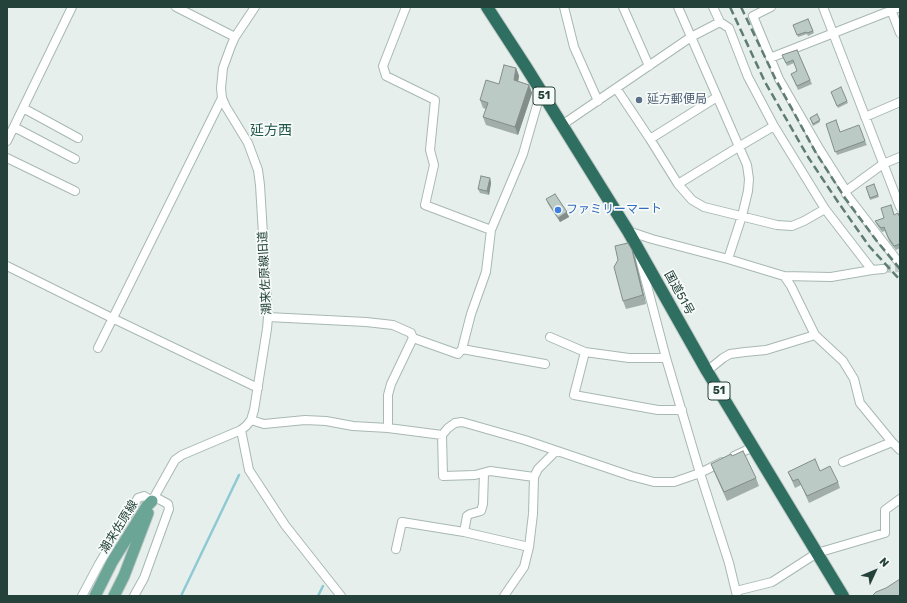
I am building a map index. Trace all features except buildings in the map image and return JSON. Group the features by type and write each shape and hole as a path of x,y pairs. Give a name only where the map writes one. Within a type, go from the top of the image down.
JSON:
{"highway":[{"name":"国道51号","path":"487,7 628,231 707,371 843,596"}],"main road":[{"name":"潮来佐原線","path":"95,596 116,556 147,506 154,499"},
{"name":"潮来佐原線","path":"114,596 124,576 154,499"}],"street":[{"path":"7,141 72,7"},
{"path":"176,7 235,37"},
{"name":"潮来佐原線旧道","path":"251,420 258,388 268,317 260,185 258,170 248,143 226,107 222,98 221,88 223,68 227,56 235,37 255,7"},
{"path":"406,7 383,66 386,76 435,100 430,150 434,165 425,205 492,230"},
{"path":"564,7 574,47 598,101"},
{"path":"623,7 649,66"},
{"path":"678,7 748,165 748,191 742,216 728,259"},
{"path":"713,7 720,22 729,28 748,77 774,126 825,209 872,270"},
{"path":"771,7 758,10 753,16 779,79 820,150 846,191 846,194 900,264"},
{"path":"823,7 900,207"},
{"path":"770,58 891,9 900,7"},
{"path":"891,9 900,33"},
{"path":"562,125 691,37 720,22"},
{"path":"616,88 678,184 692,200 704,207 777,225 792,226 825,209"},
{"path":"268,317 366,322 393,325 411,334 413,338 458,354 462,349 471,314 486,272 492,230 523,154 541,91"},
{"path":"650,139 717,97"},
{"path":"98,348 222,98"},
{"path":"865,117 900,102"},
{"path":"23,108 78,138"},
{"path":"678,184 774,126"},
{"path":"14,127 75,159"},
{"path":"846,191 883,164 900,157"},
{"path":"7,158 75,191"},
{"path":"628,231 784,276 831,277 884,269"},
{"path":"636,245 666,358 700,473 729,563 736,594 772,582 817,553 885,533 885,510 900,499"},
{"path":"7,266 258,388"},
{"path":"784,276 791,286 815,335 843,360 854,379 860,403 900,450"},
{"path":"707,371 730,354 766,350 815,335"},
{"path":"550,337 585,352 629,358 666,358"},
{"path":"388,428 388,395 391,384 413,338"},
{"path":"462,349 545,364"},
{"path":"585,352 574,395 658,410 682,410"},
{"path":"154,499 175,460 182,455 241,430 251,420 264,424 305,420 326,421 353,426 442,434"},
{"path":"534,477 490,471 475,475 443,476 442,434 455,423 462,422 525,440 654,482 674,482 700,473 752,446"},
{"path":"241,430 249,470 285,525 341,596"},
{"path":"843,462 892,442"},
{"path":"504,596 524,567 529,547 533,514 534,477 538,469 556,451"},
{"path":"464,532 467,516 481,511 483,504 484,473"},
{"path":"82,596 138,498 144,496 168,504 169,509 144,578 134,596"},
{"path":"396,549 402,522 464,532 529,547"}],"waterway":[{"path":"181,596 239,475"},
{"path":"318,596 323,586"}],"tunnel":[{"path":"883,269 900,268"}],"railway":[{"path":"730,7 765,82 808,157 869,246 900,280"},
{"path":"741,7 775,78 816,153 845,198 876,240 900,269"}],"place":[{"name":"延方郵便局","path":"639,100"},
{"name":"ファミリーマート","path":"558,210"}],"district":[{"name":"延方西","path":"271,131"}]}
